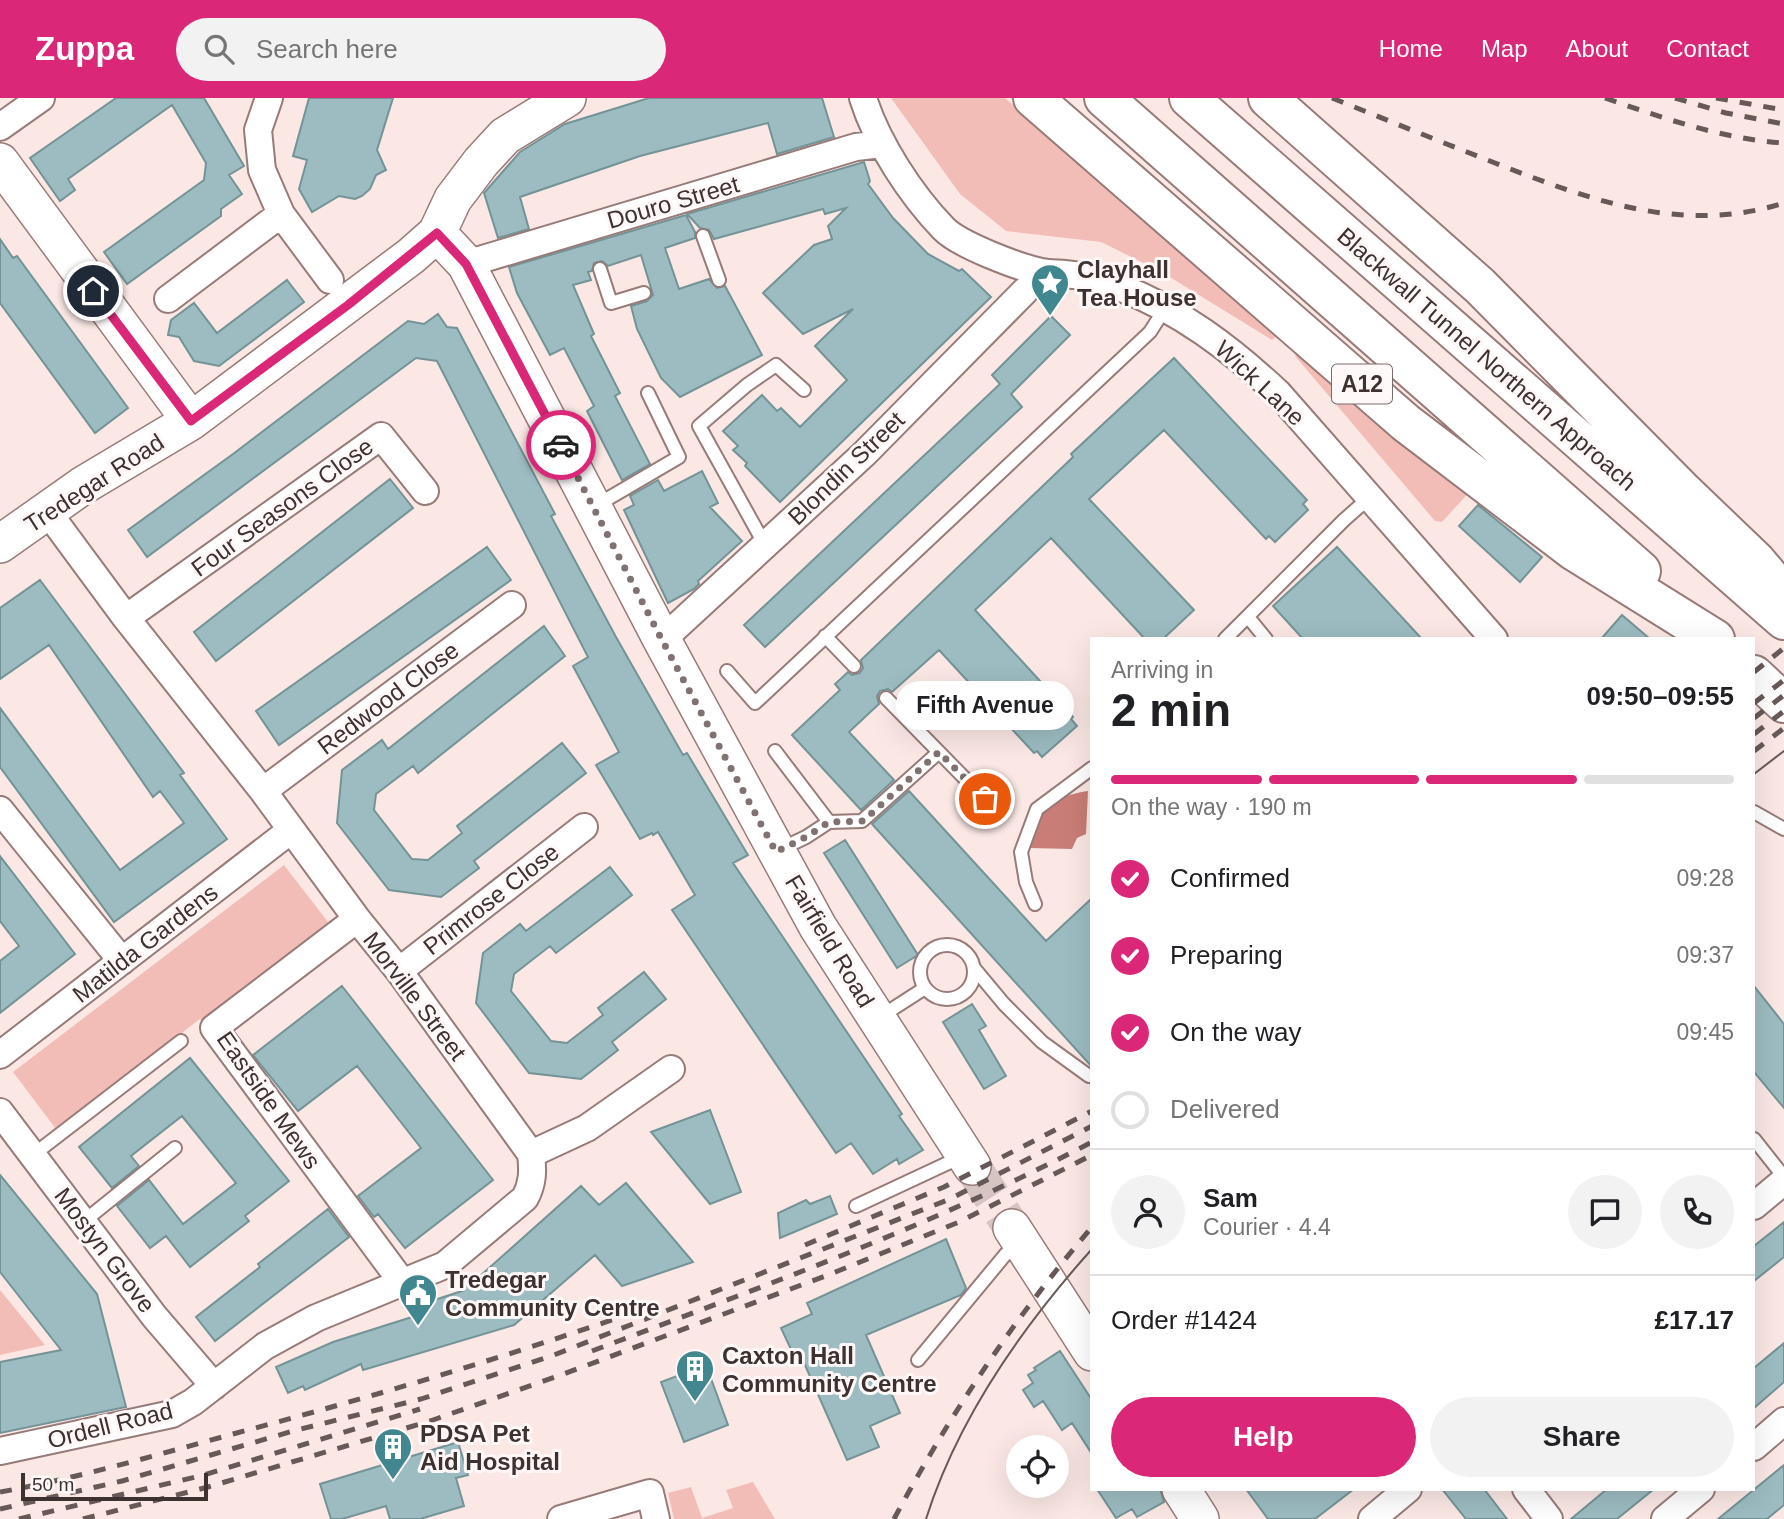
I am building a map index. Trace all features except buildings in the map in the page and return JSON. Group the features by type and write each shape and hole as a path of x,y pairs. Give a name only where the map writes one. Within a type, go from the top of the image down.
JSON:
{"highway":[{"name":"A12","path":"1033,98 1406,423 1574,551 1712,637"},
{"name":"A12","path":"1104,98 1713,637"},
{"name":"Blackwall Tunnel Northern Approach","path":"1189,98 1784,620"},
{"path":"1268,98 1480,286 1756,561 1784,594"},
{"path":"1755,676 1784,703"}],"main road":[{"name":"Tredegar Road","path":"0,544 82,486 191,421 348,305 437,233 453,199 505,136 567,98"},
{"path":"0,162 191,421"},
{"name":"Fairfield Road","path":"437,233 466,264 662,640 818,926 967,1158"},
{"path":"1016,1235 1090,1349"}],"street":[{"path":"0,127 41,98"},
{"path":"269,98 258,130 262,170 281,214 330,280"},
{"name":"Wick Lane","path":"863,98 882,144 913,191 946,231 989,254 1041,272 1076,275 1117,286 1166,307 1242,360 1278,393 1492,637"},
{"name":"Douro Street","path":"466,264 693,203 856,147 882,144"},
{"path":"168,299 281,214"},
{"name":"Blondin Street","path":"662,640 864,454 1025,291"},
{"name":"Four Seasons Close","path":"126,618 381,436 425,491"},
{"name":"Morville Street","path":"47,511 126,618 263,791 356,919 399,971 531,1154"},
{"name":"Redwood Close","path":"263,791 512,606"},
{"path":"0,810 122,961"},
{"name":"Primrose Close","path":"399,971 583,827"},
{"name":"Matilda Gardens","path":"0,1055 290,830"},
{"name":"Eastside Mews","path":"356,919 214,1028 402,1282"},
{"path":"214,1386 265,1346 316,1318 445,1265 525,1198 531,1186 533,1172 531,1154 587,1128 671,1069"},
{"name":"Mostyn Grove","path":"0,1112 154,1316 214,1386"},
{"path":"1755,1205 1784,1179"},
{"name":"Ordell Road","path":"0,1451 172,1414 214,1386"},
{"path":"1755,1446 1784,1422"},
{"path":"1372,1519 1406,1491"},
{"path":"1528,1491 1549,1519"},
{"path":"1665,1519 1699,1491"},
{"path":"561,1519 650,1493 656,1519"}],"lane":[{"path":"703,236 719,280"},
{"path":"600,268 611,303 644,293"},
{"path":"727,671 755,703 1150,332 1166,307"},
{"path":"765,545 699,426 747,385 776,365 804,390"},
{"path":"592,505 679,457 648,393"},
{"path":"1227,637 1343,520 1370,497"},
{"path":"1248,617 1264,637"},
{"path":"825,636 855,666"},
{"path":"886,698 985,799"},
{"path":"775,751 829,822"},
{"path":"776,852 829,822 863,821 939,752"},
{"path":"1035,904 1026,882 1021,852 1037,810 1090,770"},
{"path":"1755,813 1784,829"},
{"path":"974,968 970,986 958,997 938,998 925,988 920,972 928,954 938,947 947,945 964,951 974,968 1004,1004 1042,1042 1089,1076"},
{"path":"877,1018 925,988"},
{"path":"33,1155 181,1041"},
{"path":"1755,1140 1784,1179"},
{"path":"83,1222 175,1148"},
{"path":"856,1206 948,1163 967,1158"},
{"path":"918,1360 1004,1255 1016,1235"}],"shaded area":[{"path":"891,98 1005,98 1277,336 1272,340 1160,271 1101,242 1006,231 960,194"},
{"path":"1297,354 1473,488 1442,522 1435,521 1295,356"},
{"path":"1088,791 1086,834 1077,838 1072,849 1029,848 1036,825 1047,808 1064,797"},
{"path":"284,865 328,922 56,1129 13,1072"},
{"path":"0,1290 45,1345 0,1355"},
{"path":"753,1482 775,1519 674,1519 668,1493 691,1487 702,1518 733,1508 726,1490"}],"tunnel":[{"path":"972,1166 1012,1228"}],"tram line":[{"path":"1755,773 1784,751"},
{"path":"926,1519 956,1445 995,1375 1041,1310 1090,1251"}],"railway":[{"path":"1332,98 1531,177 1637,209 1709,215 1746,212 1784,203"},
{"path":"1605,98 1715,132 1784,143"},
{"path":"1675,98 1726,113 1784,124"},
{"path":"1716,98 1784,110"},
{"path":"1755,671 1784,648"},
{"path":"1755,702 1784,680"},
{"path":"1755,717 1784,695"},
{"path":"1755,733 1784,711"},
{"path":"1755,750 1784,728"},
{"path":"805,1245 944,1187 1090,1112"},
{"path":"0,1509 122,1481 293,1431 421,1399 554,1355 950,1199 1090,1127"},
{"path":"592,1351 908,1228 1090,1143"},
{"path":"83,1519 208,1487 430,1421 561,1375 828,1275 959,1222 1090,1156"},
{"path":"894,1519 985,1367 1036,1296 1090,1229"},
{"path":"0,1492 117,1466 337,1405 492,1359 646,1308"},
{"path":"19,1519 204,1475 420,1409"}],"way so far":[{"path":"561,445 776,852 829,822 863,821 939,752 985,799"}],"place":[{"name":"Clayhall Tea House","path":"1050,317"},
{"name":"Fifth Avenue","path":"985,799"},
{"name":"Tredegar Community Centre","path":"418,1327"},
{"name":"Caxton Hall Community Centre","path":"695,1403"},
{"name":"PDSA Pet Aid Hospital","path":"393,1481"}],"route":[{"path":"93,291 191,421 348,305 437,233 466,264 561,445"}]}
